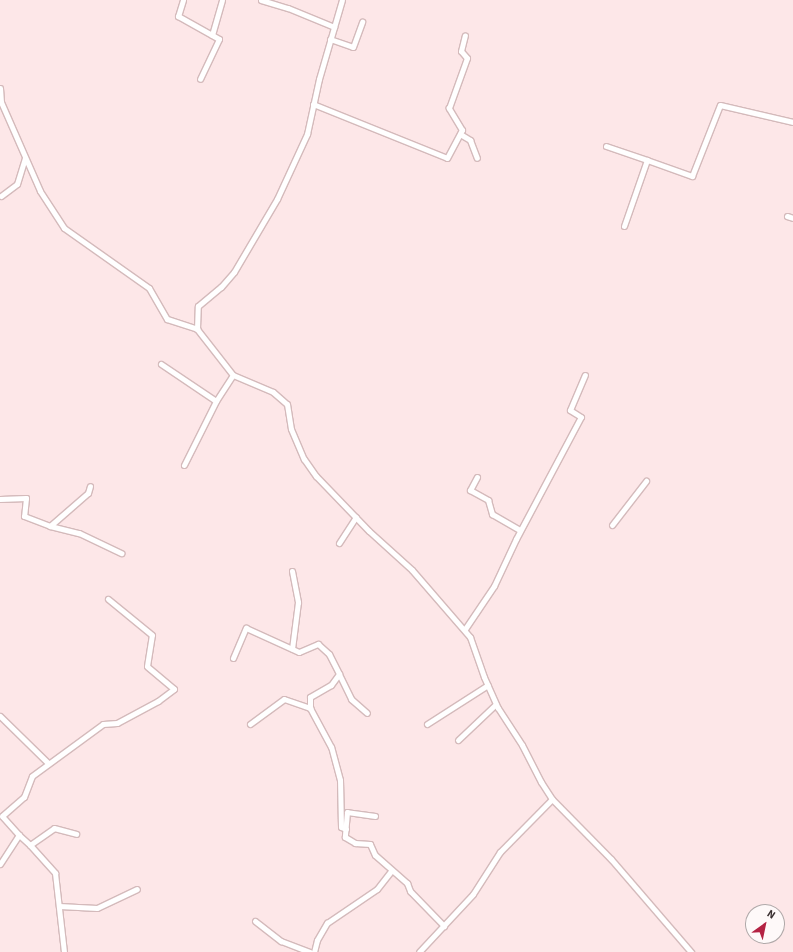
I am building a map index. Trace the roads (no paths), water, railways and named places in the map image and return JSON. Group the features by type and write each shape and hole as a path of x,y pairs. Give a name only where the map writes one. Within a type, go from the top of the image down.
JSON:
{"street":[{"path":"183,0 178,16 219,39 200,79"},
{"path":"212,35 222,0"},
{"path":"261,0 288,8 334,27"},
{"path":"198,329 198,306 221,287 234,272 277,199 307,134 330,40 342,0"},
{"path":"330,40 353,47 362,22"},
{"path":"314,104 447,158 462,130 449,108 467,58 461,51 465,35"},
{"path":"0,88 1,102 40,192 64,228 149,288 166,319 198,329 233,375 273,392 287,404 291,430 304,459 316,476 356,517 412,570 470,637 496,704 522,745 541,782 552,798 611,859 691,952"},
{"path":"606,146 692,176 720,105 793,122"},
{"path":"460,134 470,140 477,158"},
{"path":"0,196 17,184 25,158"},
{"path":"624,226 648,160"},
{"path":"787,216 793,218"},
{"path":"161,364 216,401"},
{"path":"184,465 216,401 233,375"},
{"path":"464,629 494,586 520,530 581,417 570,410 585,375"},
{"path":"477,477 470,490 488,500 492,514 520,530"},
{"path":"612,525 646,481"},
{"path":"50,526 88,493 90,486"},
{"path":"0,499 26,498 24,516 50,526 79,533 121,553"},
{"path":"339,543 356,517"},
{"path":"292,571 298,602 292,649"},
{"path":"64,952 56,873 1,815 24,797 32,776 48,763 103,724 117,723 158,701 174,689 147,666 152,635 108,599"},
{"path":"232,658 246,628 299,652 318,644 329,654 351,699 367,713"},
{"path":"339,674 331,686 310,697 310,708 331,747 340,780 341,827 346,829"},
{"path":"427,724 488,685"},
{"path":"250,724 284,699 310,708"},
{"path":"458,740 496,704"},
{"path":"0,716 48,763"},
{"path":"419,952 473,894 500,852 552,798"},
{"path":"375,816 347,812 345,837 355,843 370,844 375,856 407,883 410,891 444,926"},
{"path":"30,845 54,828 76,834"},
{"path":"0,864 19,835"},
{"path":"314,952 317,940 327,923 376,889 391,871"},
{"path":"59,906 96,908 138,889"},
{"path":"255,921 281,941 310,952"}]}
